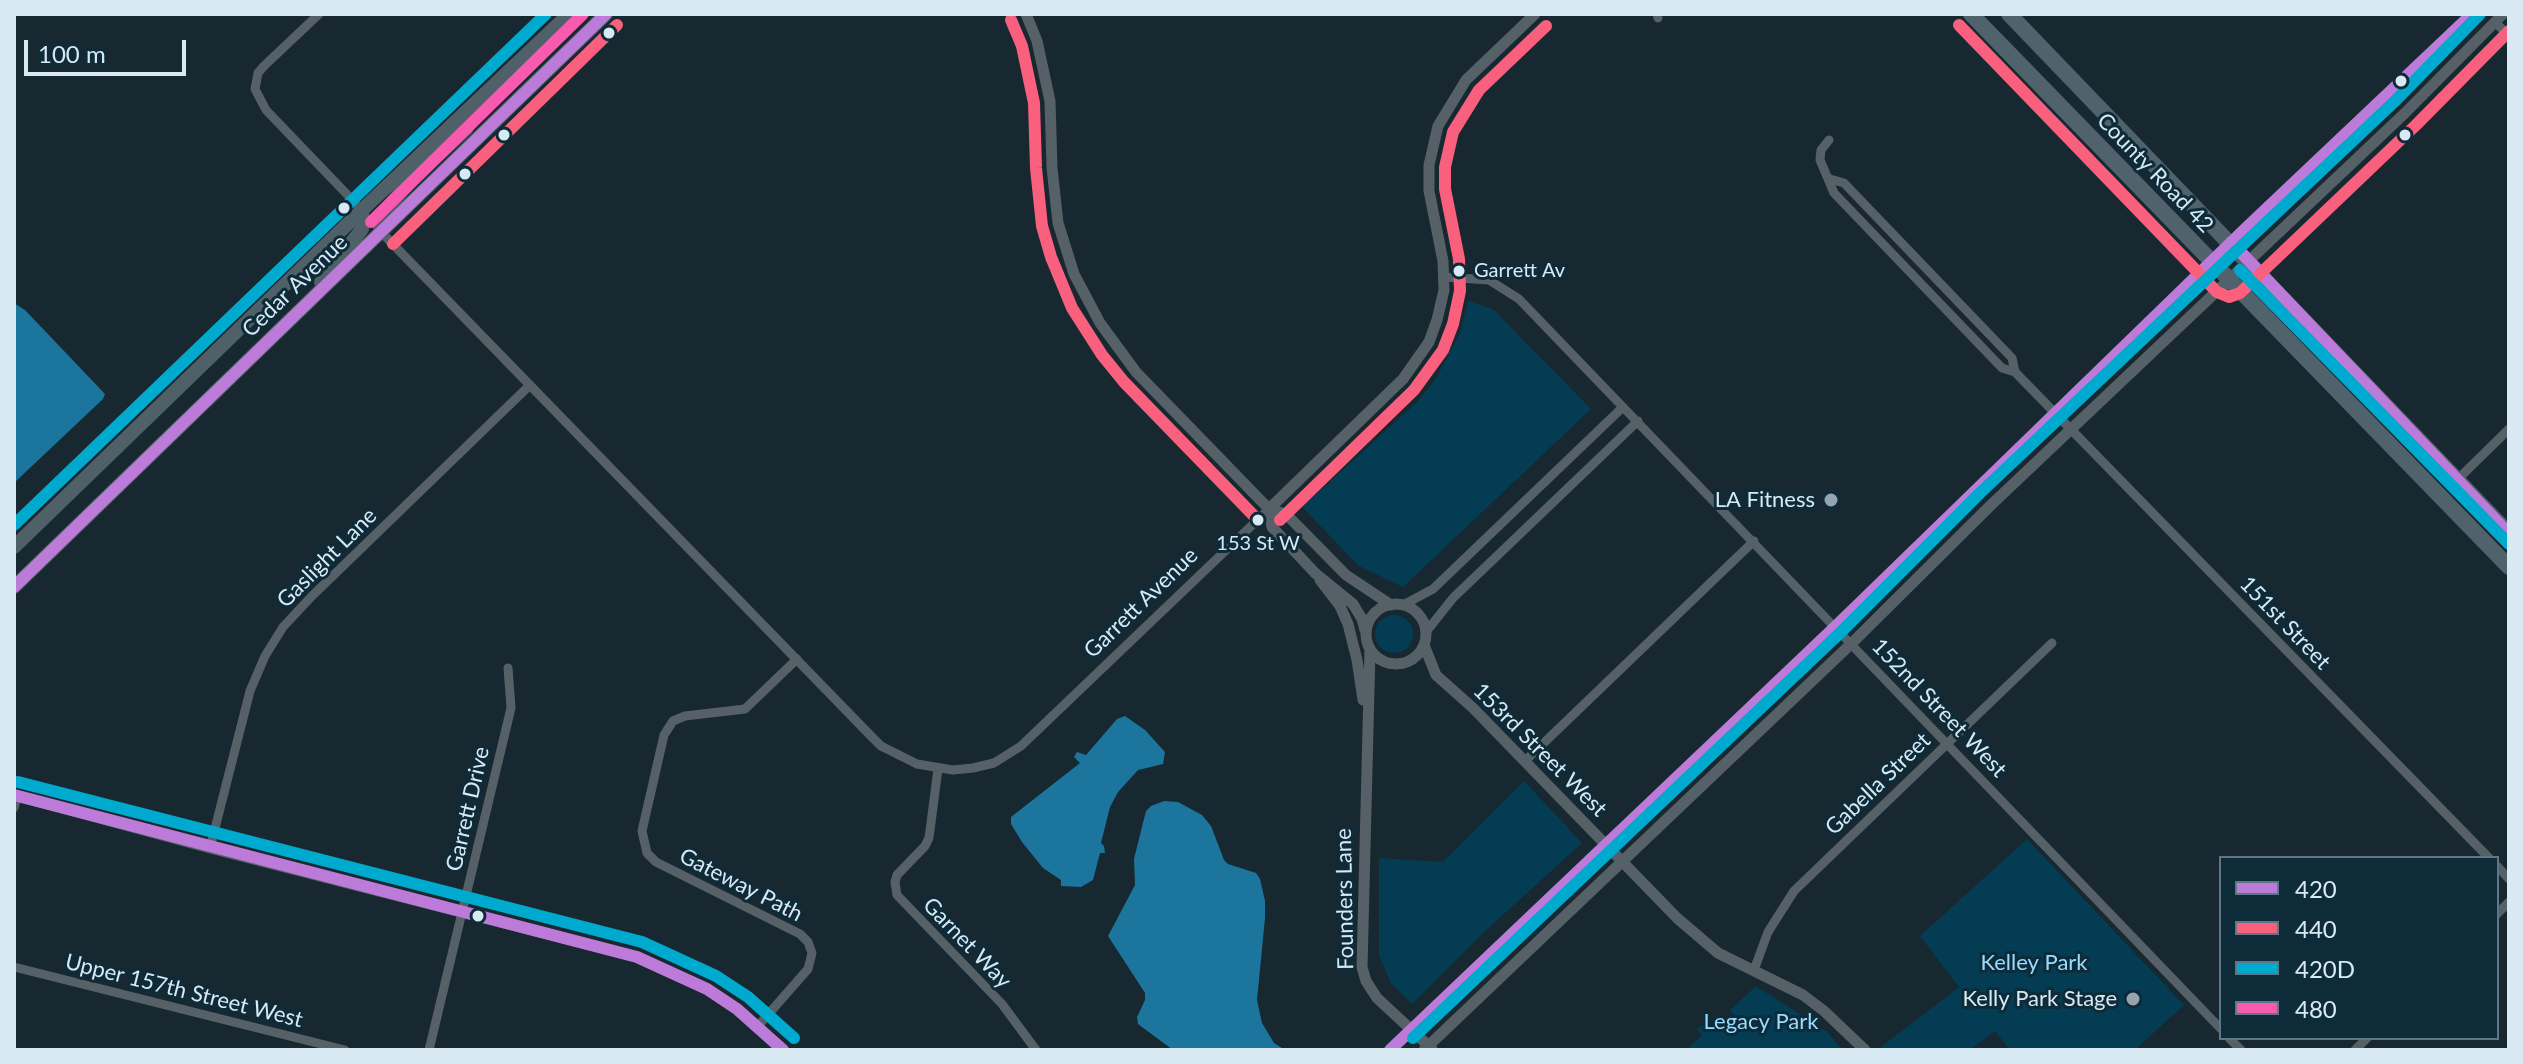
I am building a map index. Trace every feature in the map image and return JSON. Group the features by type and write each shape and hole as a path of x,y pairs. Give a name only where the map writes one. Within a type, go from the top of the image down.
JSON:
{"highway":[{"name":"County Road 42","path":"1971,14 2509,567"},
{"name":"County Road 42","path":"2009,14 2509,534"}],"main road":[{"name":"Cedar Avenue","path":"14,547 569,14"},
{"name":"Cedar Avenue","path":"14,587 606,14"},
{"path":"382,233 379,224 382,214 413,178 467,128 473,105"},
{"path":"291,320 362,229 362,210"}],"street":[{"path":"319,14 258,73 255,89 261,104 362,210"},
{"path":"1026,14 1037,41 1046,79 1058,223 1086,301 1136,372 1269,509 1286,514 1346,575 1419,615 1425,638"},
{"name":"Garrett Avenue","path":"382,233 881,746 910,762 938,769 964,770 1002,758 1021,746 1388,395 1416,363 1429,342 1437,320 1444,277 1428,179 1438,126 1466,80 1535,14"},
{"path":"1390,1050 2472,14"},
{"path":"1429,1049 2071,429 2405,113 2499,18 2509,36"},
{"name":"151st Street","path":"1829,140 1821,150 1820,160 1830,179 1844,183 2012,358 2015,372 2487,856"},
{"name":"152nd Street West","path":"1444,277 1481,278 1507,290 1754,541 2219,1027"},
{"name":"Gaslight Lane","path":"210,848 250,691 265,656 283,627 530,385"},
{"path":"1365,635 1370,618 1383,607 1397,605 1433,589 1623,407"},
{"path":"1269,509 1272,527 1315,573 1353,604 1362,619 1370,650 1376,657 1394,665 1412,660 1441,611 1638,421"},
{"path":"2457,480 2509,429"},
{"path":"1525,761 1754,541"},
{"name":"Founders Lane","path":"1315,573 1340,606 1348,624 1366,720"},
{"name":"153rd Street West","path":"1425,638 1436,675 1704,943 1736,963 1780,982 1824,1011 1865,1050"},
{"name":"Gabella Street","path":"1754,970 1768,932 1794,891 2052,643"},
{"name":"Founders Lane","path":"1370,650 1362,967 1366,981 1377,998 1429,1049"},
{"name":"Gateway Path","path":"758,1026 808,969 812,953 808,942 800,934 656,862 647,853 642,831 664,735 673,721 685,716 745,709 797,659"},
{"name":"Garrett Drive","path":"429,1050 511,708 508,668"},
{"name":"Garnet Way","path":"938,769 929,838 897,875 897,895 1002,1004 1036,1050"},
{"path":"15,799 607,947 658,965 707,989 758,1026 783,1050"},
{"name":"Upper 157th Street West","path":"14,967 345,1050"}],"green space":[{"path":"1468,301 1493,309 1591,409 1403,587 1359,566 1302,507 1416,403 1435,380 1460,333"},
{"path":"1394,615 1408,620 1413,634 1408,648 1394,653 1380,648 1375,634 1380,620"},
{"path":"1524,781 1582,843 1482,934 1412,1004 1391,983 1379,956 1379,858 1443,862"},
{"name":"Kelley Park","path":"2027,839 2184,1005 2135,1050 2010,1050 1995,1031 1970,1050 1877,1050 1959,987 1920,936"},
{"name":"Legacy Park","path":"1756,986 1826,1031 1843,1050 1686,1050 1702,1035 1696,1029 1707,1023 1710,1030 1721,1029 1735,1016 1730,1010"}],"shaded area":[{"path":"14,303 25,310 105,394 14,483"},
{"path":"1125,716 1145,730 1165,752 1163,764 1138,770 1118,792 1110,807 1101,843 1105,853 1100,853 1093,880 1081,887 1061,886 1061,880 1043,868 1022,842 1011,824 1011,817 1080,763 1074,757 1077,752 1086,755 1117,719"},
{"path":"1164,801 1178,802 1202,815 1211,826 1224,860 1256,873 1260,879 1265,918 1257,1000 1262,1023 1274,1043 1285,1050 1173,1050 1138,1024 1137,1017 1145,993 1108,936 1135,885 1134,859 1146,811"}],"transit line":[{"name":"420D","path":"14,525 546,14"},
{"name":"480","path":"371,222 583,14"},
{"name":"420","path":"14,587 606,14"},
{"name":"420","path":"1390,1050 2472,14"},
{"name":"420D","path":"1413,1038 1841,632 1980,493 2394,102 2480,14"},
{"name":"440","path":"1011,20 1022,46 1034,103 1042,226 1072,308 1102,355 1124,382 1258,520"},
{"name":"440","path":"393,244 617,25"},
{"name":"440","path":"1959,25 2217,292 2229,297 2240,293 2416,125 2509,31"},
{"name":"440","path":"1280,520 1414,390 1443,350 1453,324 1460,291 1459,259 1445,189 1445,167 1453,132 1479,90 1546,26"},
{"name":"420","path":"2231,242 2509,534"},
{"name":"420D","path":"2240,270 2509,544"},
{"name":"420D","path":"18,782 642,942 716,976 748,997 794,1038"},
{"name":"420","path":"14,795 637,957 707,989 737,1009 783,1050"}],"place":[{"name":"Garrett Av","path":"1459,271"},
{"name":"LA Fitness","path":"1831,500"},
{"name":"153 St W","path":"1258,520"},
{"name":"Kelly Park Stage","path":"2133,999"}]}
